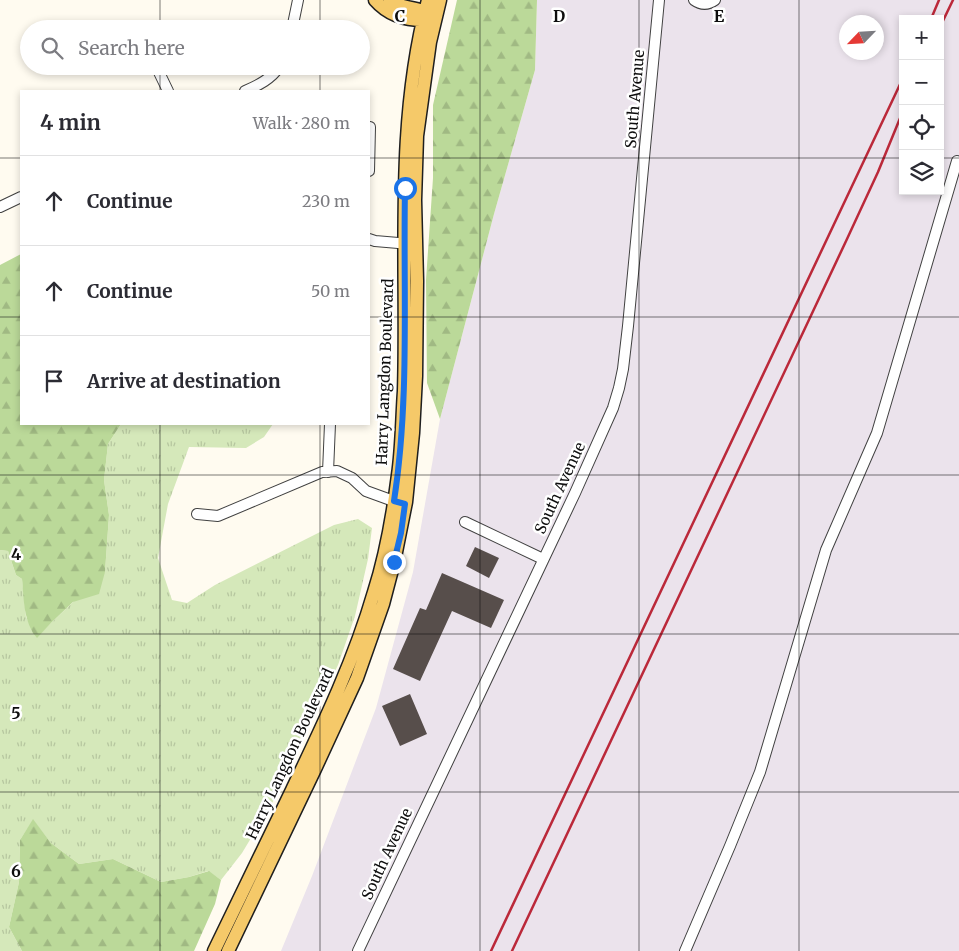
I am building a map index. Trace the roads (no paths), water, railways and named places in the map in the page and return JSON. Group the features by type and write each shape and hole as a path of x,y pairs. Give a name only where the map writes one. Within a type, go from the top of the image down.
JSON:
{"main road":[{"path":"375,0 387,11 411,4 426,10"},
{"name":"Harry Langdon Boulevard","path":"410,244 407,128 410,95 418,43 426,10 440,0"},
{"path":"397,8 426,10"},
{"path":"397,8 414,31 418,43"},
{"name":"Harry Langdon Boulevard","path":"228,951 357,678 383,604 401,533 398,474 417,136 428,58 426,10"},
{"name":"Harry Langdon Boulevard","path":"214,951 348,670 375,590 385,548 400,503"}],"street":[{"path":"294,20 298,0"},
{"name":"South Avenue","path":"358,951 575,493 609,416 619,388 628,326 659,0"},
{"path":"694,0 707,4 715,0"},
{"path":"160,75 168,90"},
{"path":"247,90 263,83 274,75"},
{"path":"685,951 760,772 826,550 877,433 958,161"},
{"path":"0,207 20,197"},
{"path":"370,239 410,244"},
{"path":"328,472 330,425"},
{"path":"197,514 218,516 322,472 337,471 352,478 366,491 400,503"},
{"path":"465,522 543,559"}],"railway":[{"path":"933,15 939,0"},
{"path":"944,19 953,0"},
{"path":"491,951 899,86"},
{"path":"512,951 847,239 899,121"}]}
